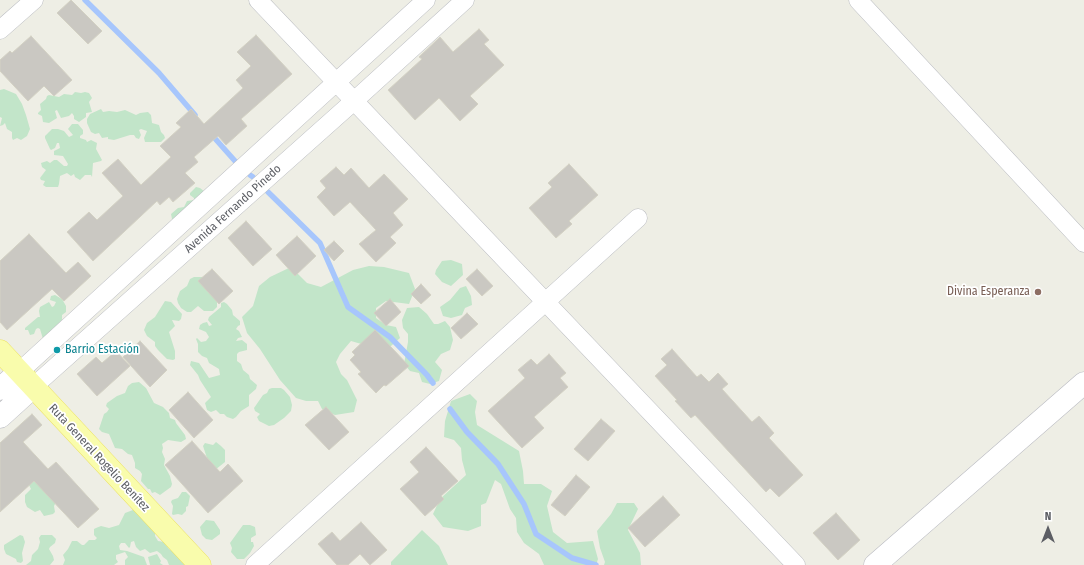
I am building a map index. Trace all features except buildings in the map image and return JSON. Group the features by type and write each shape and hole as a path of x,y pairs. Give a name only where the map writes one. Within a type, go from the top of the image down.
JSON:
{"main road":[{"name":"Ruta General Rogelio Benítez","path":"0,351 200,565"}],"street":[{"path":"0,30 34,0"},
{"path":"258,0 796,565"},
{"name":"Avenida Fernando Pinedo","path":"0,417 26,380 336,82 426,0"},
{"name":"Avenida Fernando Pinedo","path":"0,389 26,380 354,101 465,0"},
{"path":"858,0 1084,243"},
{"path":"255,565 638,218"},
{"path":"875,565 1084,383"}],"green space":[{"path":"4,89 16,94 26,115 30,129 27,136 21,140 17,138 13,140 12,132 7,129 5,123 0,126 2,118 0,117 0,90"},
{"path":"75,92 89,93 92,98 89,102 92,112 86,113 86,117 79,122 74,119 72,113 69,116 61,118 57,110 55,111 57,118 49,123 43,122 42,116 38,113 41,110 40,104 46,99 47,96 59,97 64,94 72,95"},
{"path":"101,109 103,112 117,112 125,110 136,115 148,112 151,115 152,123 159,125 165,138 161,142 145,142 144,138 147,131 141,129 139,130 141,135 139,139 134,135 114,140 108,139 108,137 102,138 99,133 95,134 91,132 87,123 87,119 90,114"},
{"path":"72,124 78,124 83,130 83,134 80,138 86,140 87,142 91,140 97,143 96,149 102,160 93,163 92,177 91,175 85,175 80,180 75,177 74,174 71,176 67,173 60,176 58,187 46,187 43,185 45,181 41,180 40,178 46,170 42,167 41,163 47,161 50,163 57,160 64,166 67,166 68,164 63,156 54,155 54,151 60,148 59,143 57,143 55,148 51,150 45,136 52,129 58,129 64,131 69,137 73,135 68,129"},
{"path":"196,187 205,192 174,220 172,219 171,214 178,208 184,207 187,201 194,200 190,193"},
{"path":"451,260 462,264 463,275 451,286 442,282 435,274 442,261"},
{"path":"369,266 384,267 409,273 415,289 409,304 386,301 376,308 376,318 386,325 396,327 400,338 391,346 382,350 351,341 340,354 336,362 341,374 347,380 357,400 354,412 335,415 322,409 318,401 306,401 296,398 280,380 260,349 247,333 242,317 253,306 259,286 270,277 291,267 307,283 321,287 353,270"},
{"path":"194,277 203,277 217,298 217,307 213,311 204,311 198,306 191,312 187,312 181,308 178,303 177,299 180,291 187,286 190,279"},
{"path":"466,286 471,296 472,305 465,308 462,315 451,318 443,316 440,307 450,300 460,288"},
{"path":"55,295 62,299 66,306 66,312 62,315 62,320 43,339 40,329 38,328 34,334 30,335 28,330 25,330 25,328 40,317 40,307 49,302 52,307 54,306 56,302 50,300 51,296"},
{"path":"165,301 171,302 182,314 179,321 172,320 175,326 169,332 175,351 175,359 173,360 167,359 158,350 155,346 155,342 147,336 144,330 147,323 155,317"},
{"path":"224,302 232,310 233,315 240,321 240,325 236,329 242,337 238,338 236,341 242,340 247,344 247,350 237,354 237,361 241,364 243,370 249,375 250,379 257,385 256,389 249,395 249,406 233,419 224,414 220,414 216,410 211,412 207,410 205,403 211,397 198,375 190,365 191,361 199,363 209,378 220,375 219,369 209,363 207,358 198,352 198,344 196,339 197,338 201,342 206,341 209,337 206,332 199,329 200,325 207,322 209,326 212,325 208,320 209,317 221,307 221,303"},
{"path":"419,307 427,314 434,324 445,321 450,327 453,340 450,350 441,354 435,362 442,370 439,381 430,384 422,382 419,373 410,371 404,364 408,334 403,328 402,320 407,308"},
{"path":"139,382 146,388 154,403 163,407 169,413 170,418 175,420 186,439 181,442 168,440 162,444 162,452 165,459 164,465 170,476 172,484 171,487 160,495 155,492 152,493 150,489 148,489 141,481 142,474 135,468 132,455 128,454 122,449 115,448 109,434 102,432 99,429 104,414 109,409 106,406 107,403 117,396 125,393 128,386 132,383"},
{"path":"272,388 281,388 284,390 290,397 292,405 291,411 284,418 274,425 269,426 259,421 257,417 260,414 255,411 254,408 263,395"},
{"path":"470,394 477,401 475,412 477,425 519,451 524,484 541,484 552,491 547,506 553,532 567,543 593,541 598,559 596,565 544,565 539,554 524,543 517,532 516,518 510,509 501,484 495,480 486,503 481,505 481,526 468,531 443,527 433,514 440,499 466,475 462,460 461,448 454,440 444,437 445,421 451,401"},
{"path":"216,442 225,450 225,462 215,470 207,458 203,446 205,443 213,445"},
{"path":"36,477 56,502 54,506 55,512 53,514 44,516 40,510 35,512 27,507 25,495 31,489 28,483"},
{"path":"182,492 186,492 190,496 188,506 182,515 173,515 173,506 171,502 172,500 178,498"},
{"path":"617,503 634,503 638,509 628,530 640,553 641,565 604,565 605,562 600,548 597,531 611,514"},
{"path":"133,510 137,511 155,533 158,541 164,542 169,549 178,555 181,561 187,565 169,565 167,560 157,551 150,553 145,549 140,551 136,547 134,541 131,542 129,548 125,543 121,543 119,546 120,550 144,557 147,565 125,565 125,560 128,557 125,552 116,555 118,562 114,565 63,565 65,560 63,555 72,541 77,541 84,545 89,540 95,540 97,538 94,535 94,529 101,526 109,528 119,525 125,513"},
{"path":"206,520 214,521 220,530 220,534 212,540 206,539 202,535 200,527"},
{"path":"243,525 255,527 256,535 251,538 251,542 253,542 254,546 250,553 244,559 237,559 231,552 232,548 230,543"},
{"path":"422,530 439,546 448,565 391,565 391,562"},
{"path":"20,535 23,536 25,542 22,553 23,561 21,563 17,562 16,559 6,554 4,549 4,545"},
{"path":"41,535 52,535 56,539 55,543 49,549 54,560 50,565 26,565 31,561 32,555 38,549 40,542 39,538"},
{"path":"157,554 161,561 160,563 163,565 150,565 148,557"}],"waterway":[{"path":"85,0 159,73 195,115"},
{"path":"211,134 235,161"},
{"path":"268,192 320,243 348,307 390,337 433,383"},
{"path":"450,409 467,432 498,464 524,504 536,534 572,558 596,565"}],"place":[{"name":"Divina Esperanza","path":"1038,292"},
{"name":"Barrio Estación","path":"57,350"}]}
